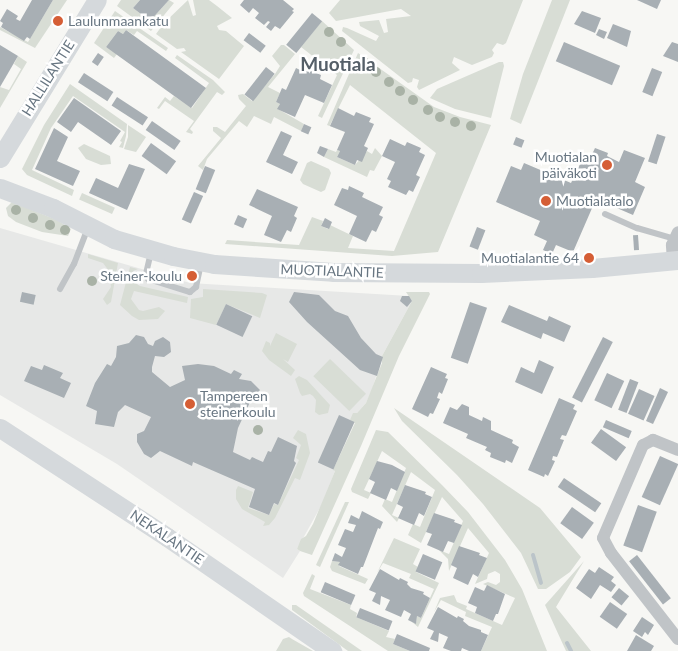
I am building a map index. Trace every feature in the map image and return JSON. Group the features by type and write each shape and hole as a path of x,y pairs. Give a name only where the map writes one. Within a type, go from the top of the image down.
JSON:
{"street":[{"name":"HALLILANTIE","path":"0,158 97,0"},
{"name":"MUOTIALANTIE","path":"0,188 53,208 114,239 152,251 201,262 300,270 412,273 514,272 592,268 676,260"},
{"path":"676,236 672,248 676,260"},
{"name":"NEKALANTIE","path":"0,428 167,537 332,651"},
{"path":"678,450 649,440 642,445 604,538 611,553 678,639"}],"lane":[{"path":"605,214 637,228 676,236"},
{"path":"60,289 74,264 89,227"},
{"path":"152,251 146,274 148,279 190,292 196,287 201,262"}],"shaded area":[{"path":"53,0 67,0 35,48 0,30 0,27 28,42"},
{"path":"121,0 140,0 133,8 150,21 169,0 174,3 151,31 117,6"},
{"path":"188,0 193,16 196,15 193,0 209,0 232,18 217,26 219,30 226,31 244,46 219,79 181,52 186,51 184,48 177,49 156,34 164,23"},
{"path":"340,0 523,0 506,43 503,45 497,43 492,50 494,53 492,57 472,65 454,57 452,63 460,70 419,90 417,87 419,80 413,78 412,82 408,83 342,31 343,27 347,28 376,41 379,36 360,26 359,22 379,20 384,33 388,32 386,19 411,16 401,9 336,21 329,13"},
{"path":"552,0 570,0 521,124 510,119 523,74"},
{"path":"115,11 168,48 166,51 137,31 134,35 126,30 123,34 118,31 106,47 117,54 114,58 94,43"},
{"path":"322,21 354,50 322,118 318,116 337,75 301,47"},
{"path":"281,45 284,45 295,54 268,87 280,93 276,102 280,104 278,109 304,124 301,131 274,117 271,124 254,116 247,127 239,121 207,159 203,170 198,166 221,138 213,131 213,127 217,127 225,132 246,106 239,99 238,95 243,94 252,101 275,74 280,66 272,56"},
{"path":"358,53 434,107 460,117 491,125 438,252 392,256 225,244 227,240 299,245 312,217 323,221 321,226 328,229 330,225 353,236 348,248 394,251 436,153 350,85 330,125 345,132 327,125"},
{"path":"177,55 213,80 225,92 222,95 217,92 190,129 193,132 192,134 186,132 194,121 165,101 159,109 157,108 165,97 170,101 174,96 192,108 209,83 175,58"},
{"path":"18,56 27,62 0,108 0,87 9,90 21,69 14,64"},
{"path":"499,62 503,62 504,66 491,118 455,109 430,98 437,89"},
{"path":"70,84 127,124 123,148 119,147 125,132 73,96 51,128 32,170 74,190 72,196 27,175 22,169 44,125"},
{"path":"128,125 146,137 136,152 124,149 128,137"},
{"path":"84,144 110,156 111,164 101,165 86,159 78,148"},
{"path":"375,148 382,156 374,171 370,170 367,177 324,157 328,149 336,152 337,150 340,151 337,157 355,165 367,151 372,154"},
{"path":"311,161 329,169 331,173 325,190 321,192 303,184 300,180 307,163"},
{"path":"82,193 115,208 112,214 79,199"},
{"path":"12,202 57,220 71,229 68,236 42,232 16,222 8,216 6,208"},
{"name":"Tampereen steinerkoulu","path":"0,228 190,283 409,296 412,301 382,356 372,390 366,403 357,413 333,469 335,471 321,506 297,549 300,551 283,578 117,464 0,395"},
{"path":"88,254 118,263 111,302 107,305 103,299 111,287 109,271 103,263 88,258"},
{"path":"130,267 138,269 133,271 129,283 132,281 140,286 188,297 187,303 134,291 131,299 139,310 143,311 159,307 165,311 158,319 139,320 132,316 120,305"},
{"path":"203,289 262,293 267,295 260,318 226,304 216,325 190,318 191,299 203,297"},
{"path":"406,292 429,292 430,294 399,356 312,555 300,551 297,549 301,539 306,536 313,524 335,471 333,470 355,423 350,420 353,413 357,413 366,403 382,363 382,356 412,301"},
{"path":"276,333 297,344 288,362 283,359 295,370 291,376 269,360 262,351 266,341 270,343 270,346"},
{"path":"330,359 366,394 349,411 313,376"},
{"path":"299,376 307,380 330,405 328,413 319,415 315,412 316,400 313,396 310,394 302,396 295,379"},
{"path":"394,408 540,508 581,557 570,572 546,589 538,589 521,553 483,504 457,475 402,421"},
{"path":"298,430 306,434 310,453 300,480 295,478 275,518 269,525 263,526 265,522 242,509 236,499 236,490 238,486 253,492 248,508 269,515 274,504 278,505 299,460 296,458 301,445 293,438"},
{"path":"376,430 388,432 468,512 505,560 522,589 547,651 481,651 492,627 465,616 466,612 441,600 434,612 440,598 454,595 457,602 467,606 466,609 502,625 515,598 483,584 488,582 496,585 500,582 500,574 495,571 488,574 487,579 475,584 489,553 468,528 449,571 448,559 439,550 449,554 463,521 442,497 421,543 408,535 413,524 420,527 435,490 411,472 392,515 399,518 397,522 382,506 385,499 392,502 406,468 382,451 364,490 371,493 368,499 352,492 351,489"},
{"path":"345,502 349,502 320,567 316,565"},
{"path":"394,538 420,549 413,564 418,567 416,572 439,583 418,627 412,622 416,623 417,616 421,618 434,589 409,578 411,574 383,563 377,573"},
{"path":"332,561 340,562 339,566 368,579 365,584 332,571 330,567"},
{"path":"584,561 556,607 591,651 566,651 545,605"},
{"path":"312,574 315,576 310,589 351,605 350,609 357,613 356,617 389,631 386,637 395,639 393,644 410,651 388,651 304,596 303,593"},
{"path":"292,605 296,605 362,651 348,651 292,610"},
{"path":"289,637 313,651 276,651 283,639"}],"building":[{"path":"32,0 53,0 30,39 27,37 24,41 1,27 3,23 0,21 7,9 18,16 16,19 20,21"},
{"path":"140,0 169,0 150,21 133,8"},
{"path":"244,0 283,0 294,9 292,11 294,12 280,29 275,26 271,31 266,27 270,22 268,21 264,25 255,18 259,13 253,8 249,13 240,5"},
{"path":"637,0 661,0 657,9"},
{"path":"582,11 601,18 595,33 574,24"},
{"path":"312,13 322,21 296,53 286,45"},
{"path":"613,24 631,31 627,47 607,38"},
{"path":"599,29 607,32 604,39 596,35"},
{"path":"126,30 206,88 191,108 106,47 118,31 123,34"},
{"path":"249,33 266,46 260,53 244,40"},
{"path":"564,42 620,66 612,85 556,61"},
{"path":"672,42 678,44 678,62 663,56"},
{"path":"0,45 18,56 0,87"},
{"path":"98,53 104,57 98,66 92,62"},
{"path":"266,67 275,74 253,101 244,95"},
{"path":"296,68 304,72 306,68 321,75 320,79 332,85 324,103 305,95 295,117 277,109 280,104 276,102 282,88 286,90"},
{"path":"652,68 662,72 652,96 642,92"},
{"path":"84,73 113,92 107,101 78,82"},
{"path":"117,97 148,117 143,126 112,105"},
{"path":"74,98 121,131 111,145 78,122 71,132 57,122"},
{"path":"338,108 354,116 356,112 371,118 369,122 374,124 364,146 368,148 362,162 357,160 355,165 337,157 340,151 337,150 345,132 330,126"},
{"path":"152,121 181,141 174,150 146,130"},
{"path":"304,124 311,127 308,134 301,131"},
{"path":"54,128 68,137 57,161 80,171 73,186 35,169"},
{"path":"281,131 292,136 283,155 298,162 292,174 266,162"},
{"path":"657,134 666,137 657,164 648,162"},
{"path":"516,137 524,140 522,148 513,144"},
{"path":"390,139 405,146 407,142 421,148 419,152 425,155 416,175 420,177 413,192 409,190 406,195 388,187 391,181 387,179 395,162 382,156"},
{"path":"151,143 176,161 167,174 142,156"},
{"path":"320,146 328,149 324,157 317,153"},
{"name":"Muotialatalo","path":"595,148 608,153 607,156 619,162 624,150 645,158 635,182 645,187 633,215 596,199 573,252 556,245 552,254 543,250 547,241 534,235 540,221 496,202 511,166 521,170 524,163 571,183 582,160 588,163"},
{"path":"129,164 145,169 127,210 89,193 96,178 118,188"},
{"path":"205,166 215,170 206,193 196,189"},
{"path":"349,186 364,193 362,197 383,207 379,215 383,217 376,232 372,230 366,242 349,234 357,216 334,205 342,188 348,190"},
{"path":"257,189 298,207 294,216 297,218 291,232 287,230 281,242 264,235 272,216 249,205"},
{"path":"194,192 203,196 191,223 182,219"},
{"path":"238,215 247,219 243,228 234,224"},
{"path":"325,218 332,222 329,229 321,226"},
{"path":"477,227 485,230 478,250 469,247"},
{"path":"633,235 638,235 639,250 634,250"},
{"path":"22,292 36,295 34,305 20,302"},
{"path":"294,292 319,295 335,311 348,316 361,338 376,354 383,357 377,376 360,370 307,322 289,302"},
{"path":"402,296 409,296 412,301 407,307 400,301"},
{"path":"470,302 487,308 468,364 451,358"},
{"path":"226,304 252,316 243,337 216,325"},
{"path":"509,305 547,321 549,316 571,326 564,342 543,333 541,339 501,322"},
{"path":"136,335 144,337 148,344 153,346 155,341 163,337 170,342 171,352 164,357 155,356 152,372 170,387 185,380 182,366 198,364 214,366 231,374 234,370 242,374 239,379 251,381 260,390 251,400 238,428 233,452 250,460 252,457 263,462 268,451 271,452 278,437 297,446 294,461 296,463 278,505 274,503 269,515 249,507 255,489 193,462 192,466 160,451 151,458 144,454 137,442 137,434 144,431 151,417 125,405 118,412 114,427 95,424 97,411 86,406 95,383 107,364 111,366 116,357 117,346 129,343"},
{"path":"603,337 613,342 582,403 572,398"},
{"path":"539,360 554,367 542,394 515,382 521,367 534,373"},
{"path":"44,365 63,373 60,378 71,383 64,398 24,381 31,366 42,370"},
{"path":"431,367 447,374 445,378 448,379 442,394 439,392 437,398 440,399 433,414 430,413 428,417 412,409"},
{"path":"607,373 624,381 612,408 594,400"},
{"path":"630,379 638,382 627,413 618,410"},
{"path":"660,388 668,392 653,424 646,421"},
{"path":"639,389 655,396 644,421 628,414"},
{"path":"559,398 575,405 573,409 577,411 566,436 562,435 560,439 564,440 557,457 553,456 552,460 555,461 548,476 545,474 544,477 528,470"},
{"path":"462,404 469,407 469,415 482,421 483,417 491,421 491,430 513,440 512,443 519,447 512,463 506,460 505,463 490,457 491,453 485,450 487,447 466,438 468,434 443,423 450,407 457,410"},
{"path":"339,415 355,422 333,469 318,463"},
{"path":"606,420 632,431 629,438 603,427"},
{"path":"601,429 626,447 616,461 591,443"},
{"path":"660,456 678,465 660,505 642,497"},
{"path":"377,461 392,465 405,472 397,491 391,488 386,500 370,493 375,482 369,479"},
{"path":"564,478 601,503 595,512 558,487"},
{"path":"405,485 426,492 425,494 432,497 424,516 419,513 414,525 398,518 403,507 397,504"},
{"path":"638,505 657,512 642,552 623,545"},
{"path":"572,507 594,523 582,539 560,523"},
{"path":"362,511 383,522 380,529 378,528 363,567 361,567 358,574 338,565 340,562 332,561 335,553 342,557 346,548 338,545 345,529 353,532 356,525 348,523 351,515 359,519"},
{"path":"434,513 455,520 454,522 462,525 454,543 448,541 443,552 427,545 432,534 426,532"},
{"path":"459,546 480,553 479,555 487,558 478,577 473,574 468,585 453,578 457,568 451,565"},
{"path":"423,554 442,562 435,580 416,571"},
{"path":"637,555 671,598 663,604 629,561"},
{"path":"599,567 614,577 611,581 616,585 611,592 600,585 591,599 576,588 589,569 595,573"},
{"path":"380,569 399,580 400,578 408,582 407,584 411,588 424,592 423,594 430,598 421,618 417,616 416,624 408,620 411,614 404,610 401,617 385,610 390,600 381,596 380,605 372,601 376,593 369,590"},
{"path":"325,582 355,595 351,605 321,592"},
{"path":"487,585 505,594 498,614 496,614 493,621 475,613 477,607 468,603 475,587 484,591"},
{"path":"619,588 629,596 622,606 611,597"},
{"path":"610,602 627,614 617,629 600,617"},
{"path":"438,607 457,618 458,616 464,619 463,621 469,626 481,630 481,632 488,635 481,651 469,651 462,648 461,651 451,651 443,648 448,637 439,633 438,642 430,639 434,631 427,628"},
{"path":"360,608 392,621 389,630 356,617"},
{"path":"642,617 654,625 648,635 645,632 642,637 633,631"},
{"path":"397,634 430,648 429,651 410,651 393,644"},
{"path":"636,635 654,646 651,651 627,651"}],"waterway":[{"path":"533,555 541,583"},
{"path":"567,643 571,651"}],"place":[{"name":"Laulunmaankatu","path":"58,21"},
{"name":"Muotialan päiväkoti","path":"607,165"},
{"name":"Muotialatalo","path":"546,201"},
{"name":"Muotialantie 64","path":"589,258"},
{"name":"Steiner-koulu","path":"192,276"},
{"name":"Tampereen steinerkoulu","path":"190,404"}],"district":[{"name":"Muotiala","path":"338,64"}]}
